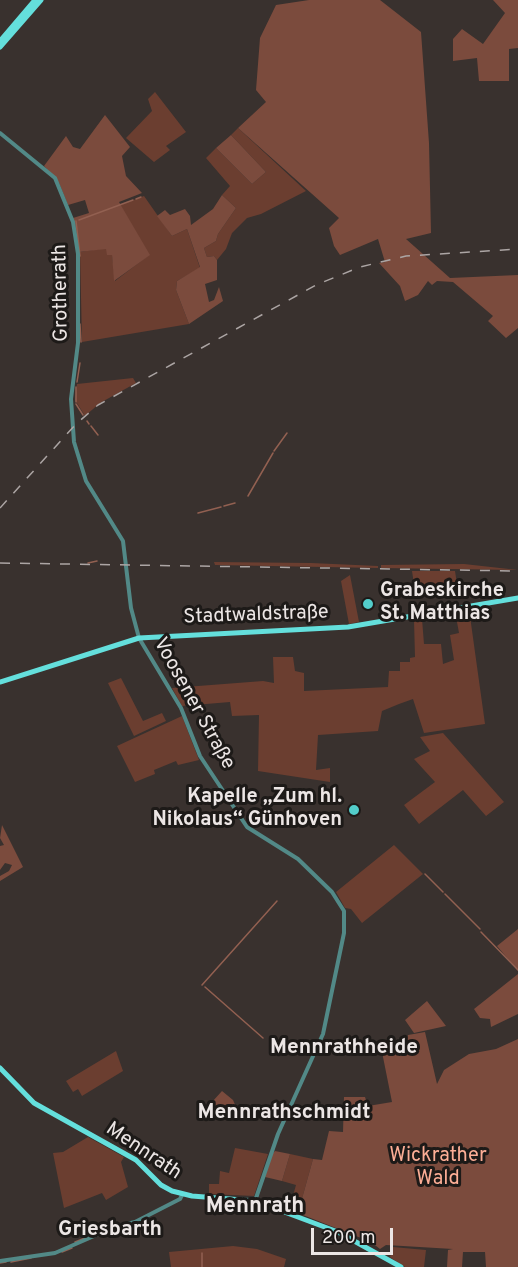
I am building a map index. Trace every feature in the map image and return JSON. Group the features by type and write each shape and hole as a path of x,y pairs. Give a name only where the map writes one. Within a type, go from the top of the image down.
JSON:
{"main road":[{"path":"0,41 35,0"},
{"path":"0,47 41,0"},
{"name":"Stadtwaldstraße","path":"0,682 139,638 339,628 518,598"},
{"name":"Mennrath","path":"0,1068 32,1101 136,1160 161,1185 182,1195 255,1201 338,1232 401,1267"}],"street":[{"name":"Grotherath","path":"0,133 55,178 73,222 78,254 76,363 71,419 78,458 86,480 123,541 126,556"},
{"name":"Voosener Straße","path":"126,556 131,608 139,638 181,708 200,756 247,827 298,859 332,892 344,911 344,933 323,1034 278,1134 255,1201"},
{"path":"0,1261 55,1253 117,1226 135,1222 180,1199 182,1195"}],"shaded area":[{"path":"155,92 186,132 166,146 170,150 154,162 126,138 152,111 148,99"},
{"path":"238,128 306,191 261,214 247,218 232,233 226,249 217,260 214,256 207,257 204,248 216,241 218,234 236,208 222,195 230,186 206,158 216,148 252,184 266,172 231,135"},
{"path":"144,196 172,236 187,229 200,268 177,281 176,290 189,324 82,342 80,252 106,248 112,255 115,281 149,255 120,205"},
{"path":"133,378 136,383 100,403 85,416 75,400 77,384"},
{"path":"214,562 311,563 378,566 378,568 215,565"},
{"path":"464,564 518,570 381,568 381,565"},
{"path":"412,571 455,571 457,584 415,591"},
{"path":"350,575 359,622 349,624 341,581"},
{"path":"469,609 485,724 424,733 413,699 399,704 382,711 378,731 318,735 316,770 330,768 330,782 258,771 259,715 232,716 230,702 182,706 172,688 263,681 274,683 273,657 293,657 295,671 304,673 304,691 388,687 389,671 400,671 400,662 410,662 410,658 415,657 414,620 422,619 424,644 441,644 443,664 454,660 450,635 459,633 455,611"},
{"path":"121,678 143,721 162,713 166,721 134,736 108,683"},
{"path":"182,716 199,760 178,765 176,761 154,770 155,774 135,782 117,746"},
{"path":"443,733 504,802 486,816 463,790 419,824 404,805 435,782 414,759 430,751 420,737"},
{"path":"394,845 423,874 362,923 351,909 345,908 336,892"},
{"path":"116,1051 123,1071 82,1096 78,1089 73,1092 66,1081"},
{"path":"88,1137 124,1157 121,1162 128,1187 106,1200 102,1193 64,1208 53,1153 63,1152"},
{"path":"235,1148 268,1154 254,1196 209,1194 209,1184 219,1184 220,1171 229,1173"},
{"path":"290,1154 313,1159 298,1213 289,1210 296,1185 282,1181"},
{"path":"233,1246 257,1249 286,1259 284,1267 171,1267 169,1252"},
{"path":"393,1247 426,1250 424,1267 405,1267 382,1252 390,1257"}],"green space":[{"path":"309,0 380,0 421,32 429,143 431,233 406,239 450,278 518,275 518,328 506,338 488,321 493,316 453,282 437,281 432,285 428,281 418,295 405,301 400,286 379,263 385,262 378,239 340,255 334,246 329,228 339,218 238,128 266,102 256,90 260,38 276,5"},
{"path":"493,0 518,0 518,48 509,49 509,81 479,81 477,58 453,61 453,39 462,29 483,44 505,13"},
{"path":"105,115 130,147 122,156 126,176 142,193 119,202 150,255 114,281 112,255 107,255 106,249 79,252 73,218 89,213 85,200 68,205 59,183 44,166 66,136 73,147 80,149"},
{"path":"231,135 266,172 252,184 216,148"},
{"path":"222,195 236,208 218,234 216,241 204,248 207,257 214,256 217,260 217,280 205,284 209,302 214,300 219,287 223,301 189,324 176,290 177,281 200,267 187,229 172,236 157,216 165,210 170,215 185,209 190,216 191,225 213,209"},
{"path":"2,825 23,867 0,881 0,876 9,871 12,865 5,863 0,870 0,846 4,845 0,838"},
{"path":"518,929 518,971 497,946"},
{"path":"518,974 518,1014 491,1027 490,1019 480,1018 474,1009"},
{"path":"427,1001 446,1026 414,1033 405,1020"},
{"name":"Wickrather Wald","path":"425,1032 437,1084 444,1070 469,1054 496,1049 518,1039 518,1267 486,1267 485,1252 463,1252 462,1267 447,1267 448,1250 453,1249 386,1245 380,1249 371,1242 298,1213 313,1159 322,1160 329,1131 343,1132 344,1097 365,1097 368,1106 392,1102 382,1052 407,1044 408,1035"},
{"path":"222,1091 233,1100 240,1116 222,1118 212,1102"},
{"path":"275,1151 290,1154 282,1181 265,1177 271,1155"}],"waterway":[{"path":"136,199 141,197"},
{"path":"79,220 133,200"},
{"path":"76,221 80,256"},
{"path":"80,324 81,342"},
{"path":"77,382 80,363"},
{"path":"76,387 76,402"},
{"path":"76,404 83,415"},
{"path":"91,426 98,435"},
{"path":"274,451 287,433"},
{"path":"248,496 273,453"},
{"path":"224,506 235,503"},
{"path":"198,513 221,507"},
{"path":"88,563 97,561"},
{"path":"425,874 443,892"},
{"path":"445,894 480,929"},
{"path":"202,985 277,901"},
{"path":"481,932 518,970"},
{"path":"205,987 263,1038"},
{"path":"87,1237 94,1234"},
{"path":"75,1242 85,1238"},
{"path":"62,1252 72,1248"},
{"path":"202,1253 202,1267"},
{"path":"11,1262 31,1258"},
{"path":"0,1263 6,1262"}],"railway":[{"path":"0,508 76,424 98,405 316,285 360,267 406,256 518,249"},
{"path":"0,563 518,571"}],"place":[{"name":"Grabeskirche St. Matthias","path":"368,604"},
{"name":"Kapelle „Zum hl. Nikolaus“ Günhoven","path":"354,810"}],"district":[{"name":"Mennrathheide","path":"344,1049"},
{"name":"Mennrathschmidt","path":"284,1114"},
{"name":"Mennrath","path":"255,1208"},
{"name":"Griesbarth","path":"110,1231"}]}
